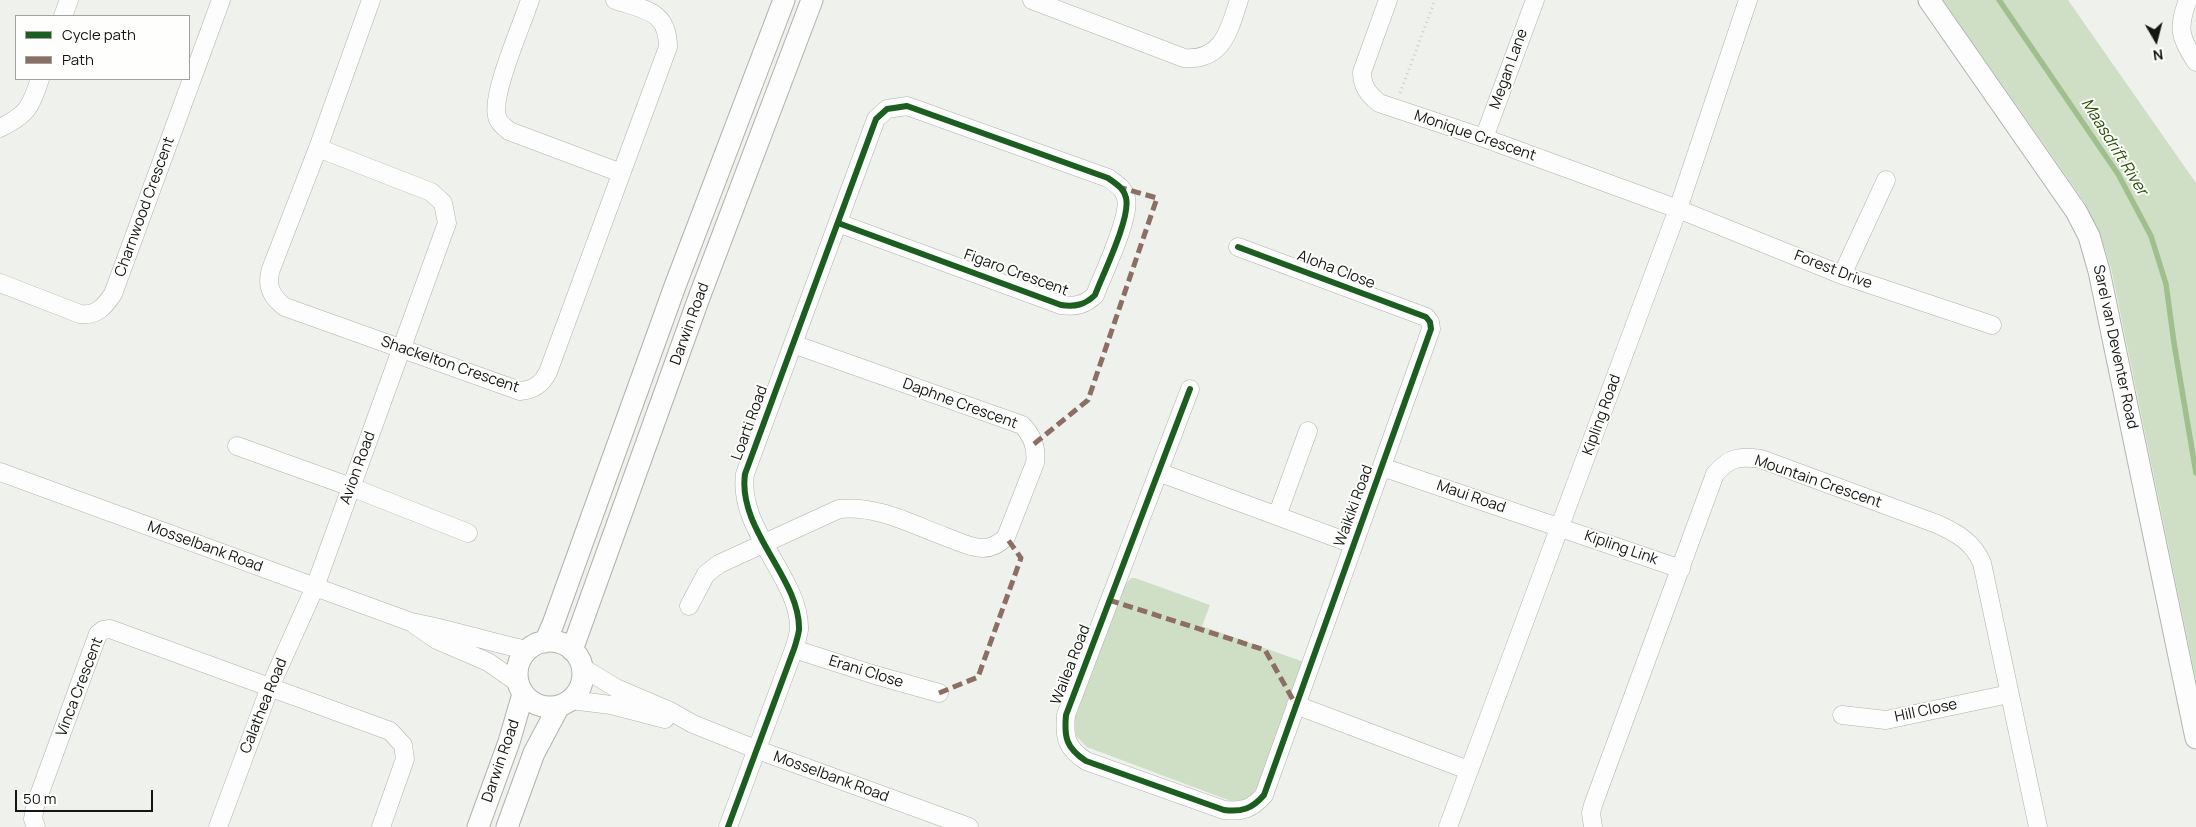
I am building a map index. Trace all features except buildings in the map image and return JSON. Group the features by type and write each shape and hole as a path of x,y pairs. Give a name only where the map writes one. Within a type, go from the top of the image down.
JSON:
{"street":[{"path":"63,15 69,0"},
{"name":"Charnwood Crescent","path":"0,283 80,314 89,315 105,306 113,294 221,0"},
{"name":"Shackelton Crescent","path":"371,0 318,148 271,268 270,290 274,297 286,307 513,389 527,390 540,384 548,372 668,47 666,26 659,17 615,0"},
{"path":"530,0 496,97 498,121 509,131 621,173"},
{"name":"Darwin Road","path":"536,646 553,624 675,286 784,0"},
{"name":"Darwin Road","path":"578,659 700,295 812,0"},
{"path":"1032,0 1184,58 1197,59 1208,55 1226,37 1240,0"},
{"name":"Monique Crescent","path":"1388,0 1362,72 1362,80 1371,96 1379,103 1484,138 1678,209"},
{"name":"Megan Lane","path":"1484,138 1534,0"},
{"name":"Kipling Road","path":"1448,827 1678,209 1748,0"},
{"name":"Sarel van Deventer Road","path":"1929,0 2076,211 2089,236 2100,271 2196,738"},
{"path":"2188,0 2181,34 2184,44 2196,62"},
{"path":"0,128 27,111 40,80"},
{"name":"Figaro Crescent","path":"838,223 1061,305 1072,306 1082,304 1095,295 1126,214 1126,198 1122,188 1108,178 907,106 887,109"},
{"name":"Loarti Road","path":"728,827 758,750 799,630 791,594 764,544 747,505 743,488 746,474 767,412 876,119 887,109"},
{"name":"Avion Road","path":"315,587 446,229 446,210 438,196 318,148"},
{"path":"1842,275 1886,180"},
{"name":"Forest Drive","path":"1678,209 1842,275 1992,325"},
{"name":"Aloha Close","path":"1238,246 1426,317"},
{"name":"Waikiki Road","path":"1296,705 1431,333 1430,322 1426,317"},
{"name":"Daphne Crescent","path":"689,606 706,574 719,564 839,509 874,510 971,546 990,547 999,544 1006,537 1035,463 1036,454 1031,434 1022,425 793,344"},
{"name":"Wailea Road","path":"1190,389 1066,715 1065,728 1070,746 1075,753 1086,761 1214,807 1235,812 1247,810 1264,795 1296,705"},
{"path":"1276,516 1308,431"},
{"path":"237,446 351,487 468,533"},
{"name":"Mountain Crescent","path":"1593,827 1592,805 1715,474 1724,463 1731,459 1748,458 1761,460 1937,524 1958,533 1976,550 1982,563 2038,827"},
{"name":"Maui Road","path":"1382,467 1560,527"},
{"name":"Mosselbank Road","path":"0,472 411,622 443,628 495,643 536,646"},
{"path":"1158,472 1353,544"},
{"name":"Kipling Link","path":"1560,527 1681,569"},
{"name":"Calathea Road","path":"218,827 270,687 315,587"},
{"name":"Mosselbank Road","path":"411,622 437,640 488,662 521,688"},
{"name":"Vinca Crescent","path":"36,827 34,819 35,806 98,634 101,632 107,629 115,630 270,687"},
{"path":"564,644 578,659 583,678 580,688 565,703 540,706 532,702 521,688 518,667 536,646 564,644"},
{"name":"Erani Close","path":"794,648 875,675 939,693"},
{"name":"Mosselbank Road","path":"578,659 616,688 670,711 693,724 932,821 969,827"},
{"path":"270,687 390,730 400,739 405,752 404,766 381,827"},
{"name":"Darwin Road","path":"478,827 509,742 521,688"},
{"name":"Hill Close","path":"1842,716 1886,720 2010,694"},
{"name":"Darwin Road","path":"507,827 534,753 565,703"},
{"name":"Mosselbank Road","path":"565,703 610,705 693,724"},
{"path":"1296,705 1468,770"}],"path":[{"path":"1394,108 1435,0"}],"green space":[{"path":"1943,0 2068,0 2196,183 2196,680 2111,268 2100,234 2085,203"},
{"path":"1131,578 1210,605 1202,626 1304,662 1258,786 1245,799 1237,801 1228,800 1087,747 1076,736 1074,720 1123,587"}],"waterway":[{"name":"Maasdrift River","path":"1999,0 2118,174 2151,236 2166,284 2196,473"}],"marked path":[{"path":"1034,444 1088,400 1157,198 1122,188"},
{"path":"939,693 978,677 1021,558 1006,537"},
{"path":"1109,600 1265,650 1296,705"}],"cycle path":[{"path":"728,827 794,649 799,630 797,611 790,592 750,515 745,495 745,474 876,119 887,109 907,106 1108,178 1122,189 1126,198 1126,207 1120,232 1095,295 1084,303 1071,306 1061,305 838,223"},
{"path":"1190,389 1066,715 1065,730 1070,747 1086,761 1224,810 1246,809 1255,804 1264,795 1431,329 1430,322 1426,317 1238,247"}]}
